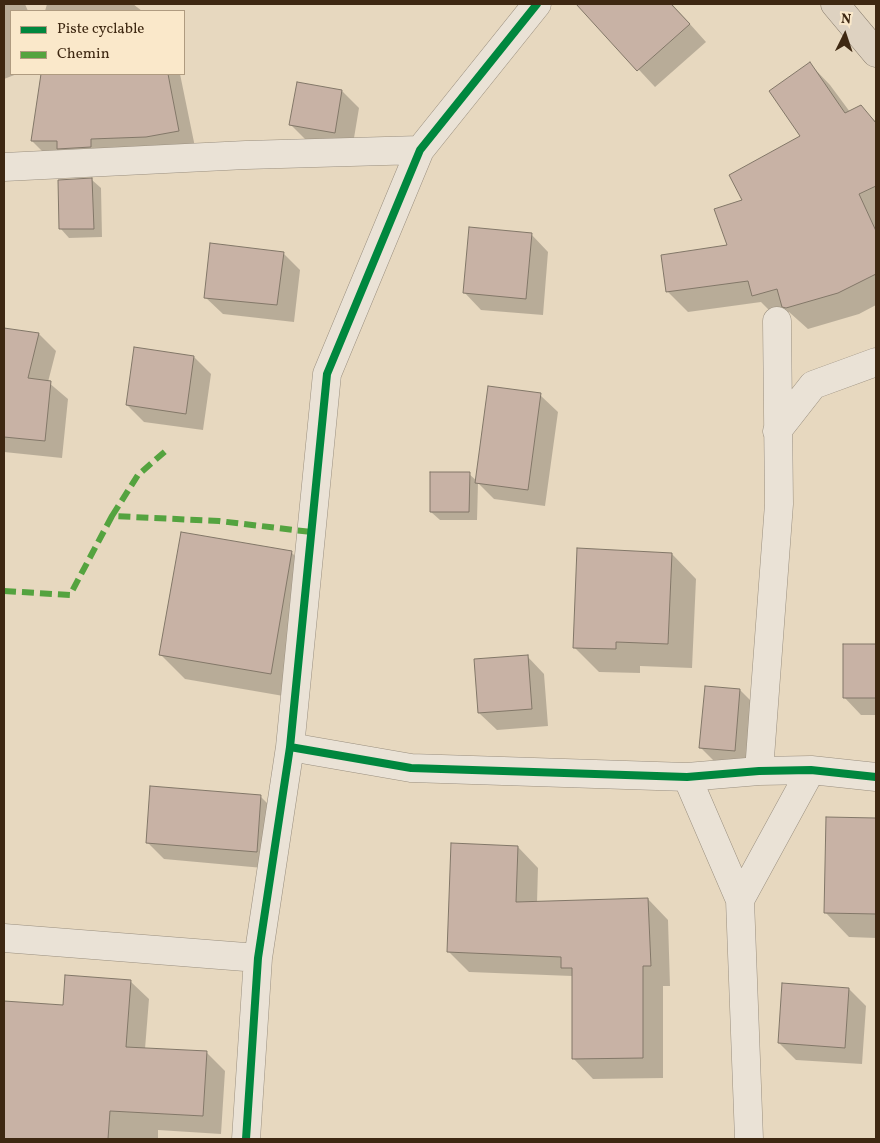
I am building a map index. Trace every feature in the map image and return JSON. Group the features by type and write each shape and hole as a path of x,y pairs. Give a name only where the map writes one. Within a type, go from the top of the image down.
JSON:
{"main road":[{"path":"836,4 876,53"}],"street":[{"path":"246,1139 258,958 290,746 327,374 420,150 537,4"},
{"path":"4,167 246,155 420,150"},
{"path":"760,771 779,504 777,321"},
{"path":"778,432 813,385 876,362"},
{"path":"290,746 411,768 687,777 760,771 811,770 876,777"},
{"path":"740,900 811,770"},
{"path":"687,777 740,900 749,1139"},
{"path":"4,938 258,958"}],"building":[{"path":"576,4 671,4 690,24 637,71"},
{"path":"810,62 845,113 861,105 876,123 876,186 859,194 876,231 876,274 838,293 786,308 782,307 777,289 752,296 748,281 666,292 661,255 727,245 714,209 742,200 729,175 800,136 769,91"},
{"path":"41,75 168,75 179,131 146,137 91,139 91,147 57,149 57,141 31,141"},
{"path":"297,82 342,90 335,133 289,125"},
{"path":"92,178 94,229 59,229 58,180"},
{"path":"469,227 532,233 526,299 463,293"},
{"path":"210,243 284,252 277,305 204,298"},
{"path":"4,328 39,333 28,378 51,381 45,441 4,437"},
{"path":"134,347 194,356 186,414 126,405"},
{"path":"488,386 541,393 528,490 475,483"},
{"path":"430,472 470,472 469,512 430,512"},
{"path":"181,532 292,551 271,674 159,655"},
{"path":"577,548 672,553 668,644 616,642 616,649 573,648"},
{"path":"843,644 876,644 876,698 843,698"},
{"path":"528,655 532,709 478,713 474,659"},
{"path":"705,686 740,689 735,751 699,748"},
{"path":"150,786 261,795 257,852 146,843"},
{"path":"826,817 876,818 876,914 824,913"},
{"path":"451,843 518,846 516,902 648,898 651,966 643,966 643,1058 572,1059 572,968 561,968 561,957 447,952"},
{"path":"65,975 131,980 126,1047 207,1051 203,1116 110,1111 108,1139 4,1139 4,1001 63,1005"},
{"path":"782,983 849,988 845,1048 778,1043"}],"marked path":[{"path":"112,516 138,475 169,448"},
{"path":"4,591 70,595 112,516 219,521 311,532"}],"cycle path":[{"path":"246,1139 258,958 290,747 327,374 420,150 537,4"},
{"path":"290,747 411,768 687,777 759,771 811,770 876,777"}]}
